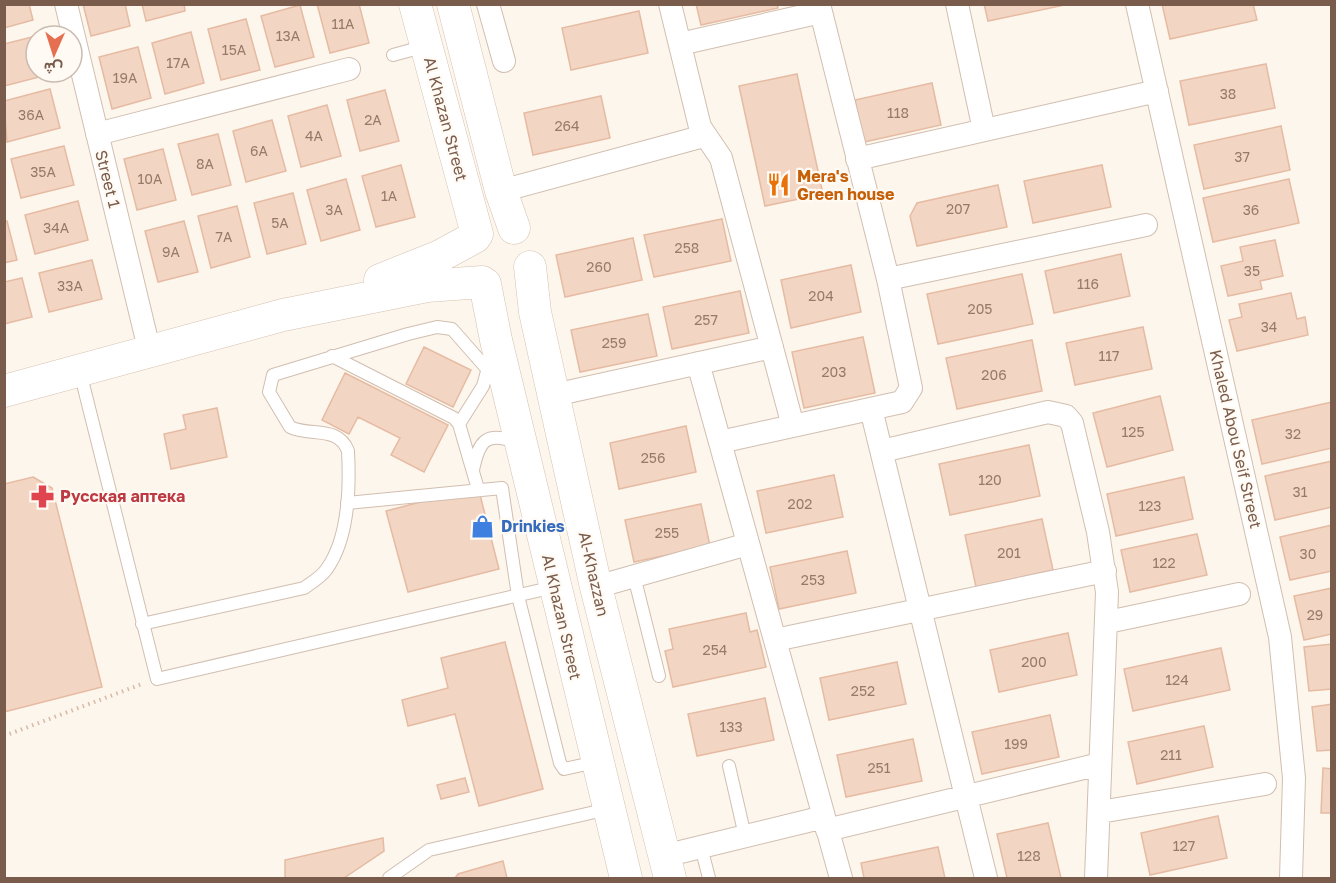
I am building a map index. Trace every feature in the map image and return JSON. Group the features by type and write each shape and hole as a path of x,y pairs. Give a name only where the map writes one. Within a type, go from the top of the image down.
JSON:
{"main road":[{"name":"Al Khazan Street","path":"416,4 476,236"},
{"path":"283,315 427,286 483,283 504,287 515,284 524,277 530,267 532,258 528,240 514,228 501,191 453,4"},
{"path":"4,391 283,315 422,264 494,225 514,228"},
{"path":"476,236 470,246 470,266 483,283"},
{"name":"Al-Khazzan","path":"530,267 535,312 596,587 667,867"},
{"name":"Al Khazan Street","path":"483,283 596,762 626,879"}],"street":[{"name":"Street 1","path":"66,4 150,353"},
{"path":"488,4 504,61"},
{"path":"670,4 704,136 721,158 793,426"},
{"path":"957,4 984,130"},
{"name":"Khaled Abou Seif Street","path":"1137,4 1280,637 1294,778 1290,879"},
{"path":"680,44 820,8 888,279 911,388 902,402 720,442"},
{"path":"97,134 349,69"},
{"path":"857,159 1157,91"},
{"path":"501,191 704,136"},
{"path":"888,279 1146,225"},
{"path":"554,395 772,347"},
{"path":"698,363 841,879"},
{"path":"871,409 986,879"},
{"path":"882,452 1048,412 1066,416 1075,431 1105,571 1108,622 1096,879"},
{"path":"596,587 748,544"},
{"path":"775,640 1105,571"},
{"path":"1108,622 1239,594"},
{"path":"667,867 701,847 746,836 966,796 1100,764"},
{"path":"1100,812 1265,784"}],"lane":[{"path":"393,55 427,46"},
{"path":"142,624 304,588 325,571 338,546 347,503 349,459 346,444 335,435 290,427 269,392 273,375 332,356 445,327 452,329 488,370"},
{"path":"459,424 483,386 496,340"},
{"path":"332,356 441,410 459,424 478,489"},
{"path":"80,371 157,679 555,587"},
{"path":"472,471 478,447 483,441 504,439 521,446"},
{"path":"347,503 502,488 518,596 560,763 564,769 570,769 596,762"},
{"path":"634,576 659,675"},
{"path":"729,766 746,836"},
{"path":"389,879 429,850 608,809"},
{"path":"701,847 709,879"}],"path":[{"path":"4,736 157,679"}],"building":[{"path":"4,4 29,4 33,20 4,28"},
{"path":"83,4 125,4 130,26 91,36"},
{"path":"142,4 184,4 185,11 146,21"},
{"path":"317,4 359,4 369,43 330,53"},
{"path":"696,4 777,4 778,8 701,25"},
{"path":"984,4 1065,4 1065,5 988,21"},
{"path":"1162,4 1253,4 1257,20 1170,39"},
{"path":"300,5 314,57 275,67 261,16"},
{"path":"639,11 648,53 571,70 562,28"},
{"path":"246,19 260,70 221,80 208,29"},
{"path":"191,32 204,83 165,94 152,43"},
{"path":"24,39 24,81 4,86 4,44"},
{"path":"138,47 151,98 112,109 99,57"},
{"path":"1266,64 1275,108 1189,125 1180,81"},
{"path":"797,74 823,194 765,206 739,86"},
{"path":"932,83 941,125 864,142 855,100"},
{"path":"50,89 60,128 7,142 4,101"},
{"path":"385,90 399,141 360,151 347,100"},
{"path":"601,96 610,138 533,155 524,113"},
{"path":"327,105 341,156 301,167 288,116"},
{"path":"272,120 286,171 246,182 233,131"},
{"path":"1281,126 1290,170 1204,189 1194,145"},
{"path":"218,134 231,185 192,195 178,144"},
{"path":"64,146 74,185 21,198 11,159"},
{"path":"163,149 176,200 137,210 124,159"},
{"path":"401,165 415,217 376,227 362,176"},
{"path":"1102,165 1111,207 1033,223 1024,181"},
{"path":"346,179 360,230 321,241 307,190"},
{"path":"1289,179 1299,223 1213,242 1203,198"},
{"path":"998,185 1007,227 917,246 910,216 917,203"},
{"path":"293,193 306,244 267,254 254,203"},
{"path":"78,201 88,240 35,254 25,215"},
{"path":"237,206 250,257 211,268 198,216"},
{"path":"722,219 731,261 654,277 644,235"},
{"path":"4,221 7,221 17,260 4,263"},
{"path":"184,221 198,272 158,282 145,231"},
{"path":"633,238 642,280 565,297 556,255"},
{"path":"1275,240 1283,276 1260,281 1262,289 1228,296 1221,266 1243,261 1240,247"},
{"path":"1121,254 1130,296 1054,313 1045,271"},
{"path":"92,260 102,299 49,312 39,273"},
{"path":"851,265 861,312 791,328 781,280"},
{"path":"1022,274 1033,324 938,344 927,294"},
{"path":"22,278 32,317 4,324 4,282"},
{"path":"740,291 749,333 672,349 663,307"},
{"path":"1291,293 1297,319 1305,317 1308,335 1237,351 1229,320 1242,317 1239,304"},
{"path":"648,314 657,356 580,372 571,330"},
{"path":"1143,327 1152,369 1075,385 1066,343"},
{"path":"863,337 875,393 804,408 792,352"},
{"path":"1032,340 1042,391 957,409 946,358"},
{"path":"424,347 471,370 453,407 406,384"},
{"path":"345,373 448,425 424,472 391,455 400,438 358,417 349,434 322,420"},
{"path":"1160,396 1173,450 1107,467 1093,413"},
{"path":"1332,402 1332,448 1262,464 1252,420"},
{"path":"217,408 227,457 171,469 164,434 186,429 183,415"},
{"path":"686,426 696,472 619,489 610,443"},
{"path":"1029,445 1040,496 950,515 939,464"},
{"path":"1332,461 1332,507 1275,520 1265,476"},
{"path":"834,475 843,517 766,533 757,491"},
{"path":"33,477 52,488 102,687 4,712 4,484"},
{"path":"1184,477 1193,519 1116,536 1107,494"},
{"path":"478,487 499,569 408,592 386,511"},
{"path":"701,504 710,546 634,562 625,520"},
{"path":"1042,519 1053,570 976,587 965,535"},
{"path":"1332,525 1332,571 1290,580 1280,537"},
{"path":"1197,534 1207,575 1130,592 1121,550"},
{"path":"847,551 856,593 779,609 770,567"},
{"path":"1332,588 1332,634 1304,640 1294,596"},
{"path":"746,613 750,632 757,630 766,667 673,687 665,651 673,649 669,629"},
{"path":"1068,633 1077,675 999,692 990,650"},
{"path":"505,642 543,789 479,806 455,714 408,726 402,700 448,688 441,658"},
{"path":"1332,644 1332,689 1309,691 1304,647"},
{"path":"1221,648 1230,690 1133,711 1124,669"},
{"path":"897,662 906,704 829,720 820,678"},
{"path":"765,698 774,740 697,756 688,714"},
{"path":"1332,704 1332,750 1317,751 1312,707"},
{"path":"1050,715 1059,757 982,774 972,732"},
{"path":"1204,726 1213,767 1137,784 1128,742"},
{"path":"913,739 922,781 846,797 837,755"},
{"path":"1323,768 1332,769 1332,813 1321,813"},
{"path":"465,778 469,792 441,799 437,785"},
{"path":"1218,816 1227,858 1150,875 1141,833"},
{"path":"1048,823 1061,878 1007,878 997,834"},
{"path":"383,838 384,851 344,878 285,878 285,860"},
{"path":"938,847 945,878 864,878 861,863"},
{"path":"503,861 507,878 455,878 458,874"}],"place":[{"name":"Mera's Green house","path":"779,185"},
{"name":"Русская аптека","path":"42,496"},
{"name":"Drinkies","path":"483,526"}]}
